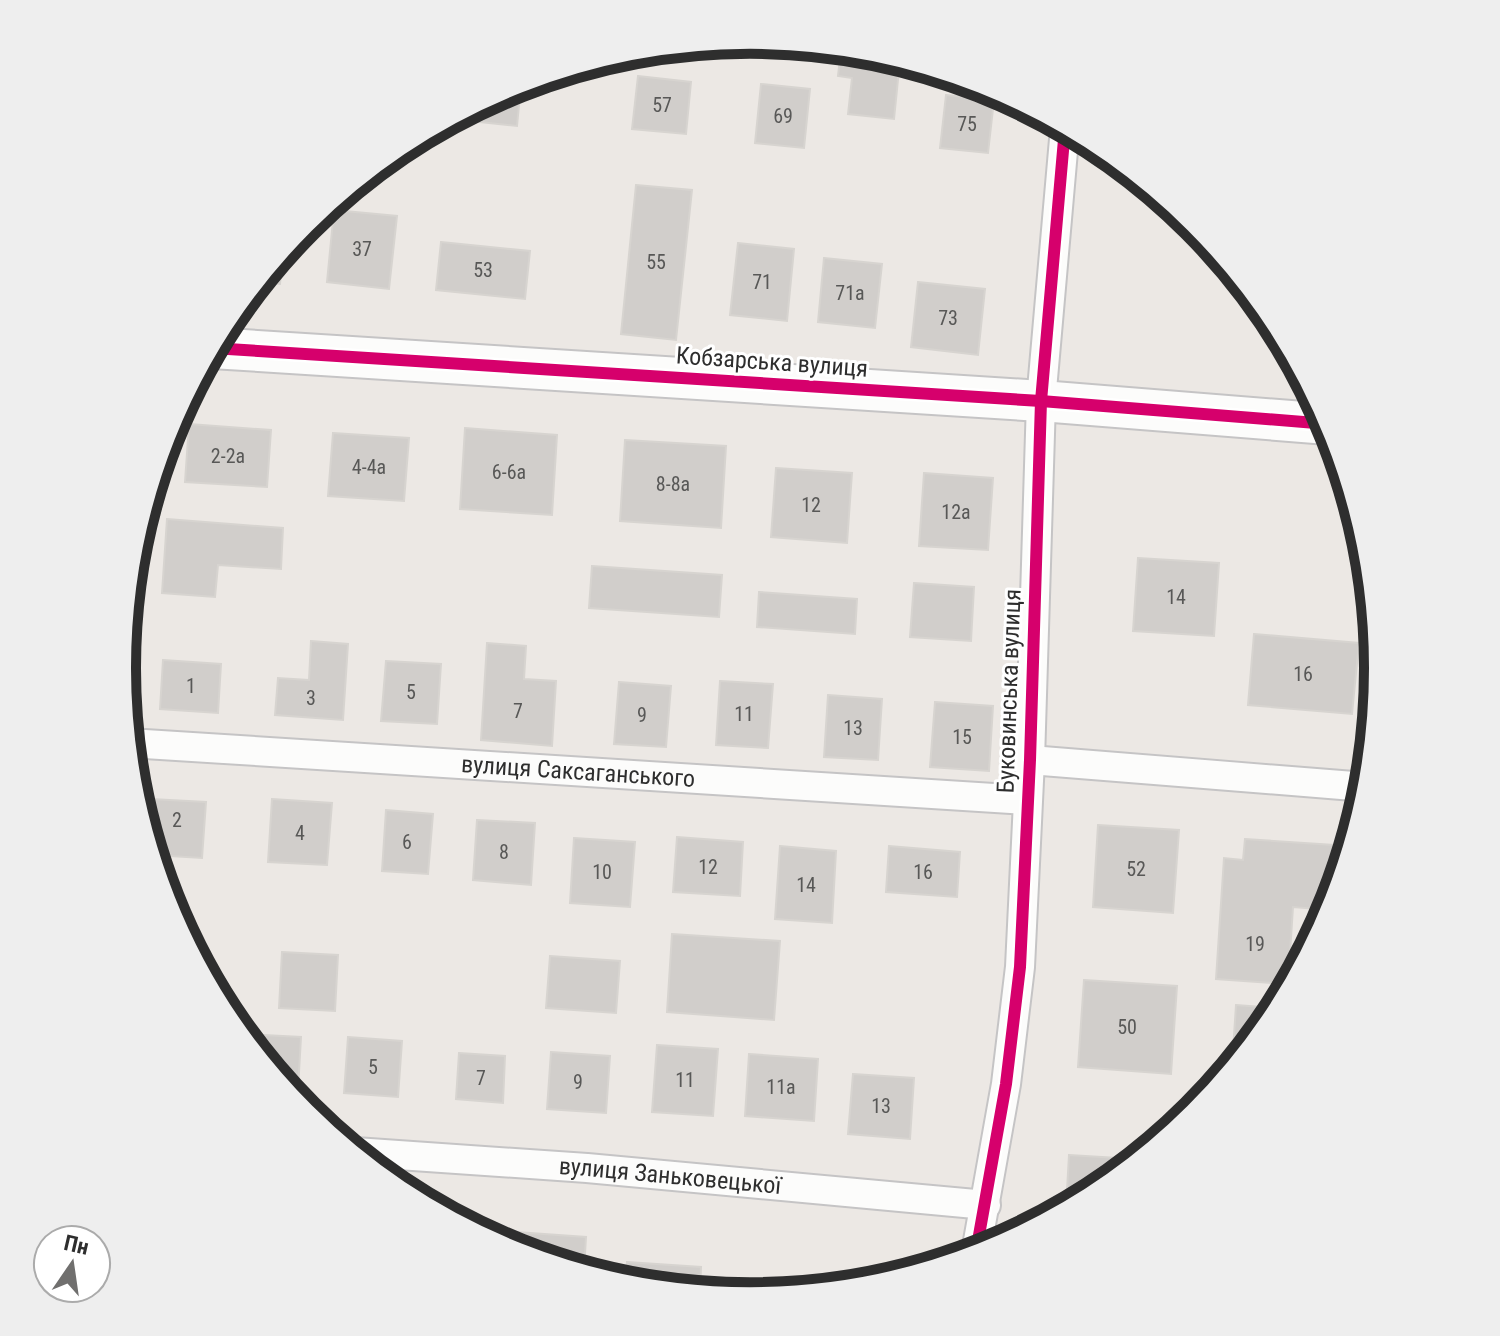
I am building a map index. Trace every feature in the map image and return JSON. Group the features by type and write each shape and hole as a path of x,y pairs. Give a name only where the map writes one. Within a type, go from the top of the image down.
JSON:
{"street":[{"name":"Буковинська вулиця","path":"979,1237 1006,1084 1020,967 1041,401 1064,140"},
{"name":"Кобзарська вулиця","path":"225,349 1041,401 1313,423"},
{"name":"вулиця Саксаганського","path":"141,744 1027,800"},
{"path":"1030,760 1352,786"},
{"name":"вулиця Заньковецької","path":"374,1153 587,1168 986,1205"}],"building":[{"path":"840,61 899,73 894,119 848,114 852,78 838,76"},
{"path":"638,76 691,82 686,134 632,129"},
{"path":"761,84 810,89 804,148 755,143"},
{"path":"946,95 978,98 993,105 988,153 940,148"},
{"path":"520,99 517,126 471,121"},
{"path":"636,185 692,190 676,340 621,334"},
{"path":"340,211 397,216 389,289 327,282 333,217"},
{"path":"441,242 530,251 525,299 436,290"},
{"path":"738,243 794,249 787,321 730,315"},
{"path":"824,258 882,264 875,328 818,322"},
{"path":"281,271 280,284 272,283"},
{"path":"918,282 985,289 978,355 911,347"},
{"path":"189,424 271,430 267,487 185,482"},
{"path":"465,428 557,435 552,515 460,509"},
{"path":"333,433 409,438 404,501 328,496"},
{"path":"625,440 726,446 721,528 620,521"},
{"path":"776,468 852,473 847,543 771,537"},
{"path":"924,473 993,478 988,550 919,546"},
{"path":"167,519 283,528 281,569 218,565 215,597 162,593"},
{"path":"1138,558 1219,563 1214,636 1133,631"},
{"path":"592,566 722,575 719,617 589,608"},
{"path":"914,583 974,587 971,641 910,637"},
{"path":"759,592 857,599 855,634 757,627"},
{"path":"1254,634 1359,643 1352,714 1248,705"},
{"path":"311,641 348,644 343,720 275,715 278,678 309,680"},
{"path":"487,643 526,646 524,679 556,681 552,746 481,740"},
{"path":"163,660 221,664 218,713 160,709"},
{"path":"386,661 441,664 437,724 381,721"},
{"path":"720,681 773,684 768,748 716,745"},
{"path":"619,682 671,686 666,747 614,744"},
{"path":"828,695 882,699 878,760 824,757"},
{"path":"935,702 993,706 989,771 930,767"},
{"path":"272,799 332,803 327,865 268,862"},
{"path":"151,800 206,802 202,858 166,856"},
{"path":"386,810 433,814 428,874 382,871"},
{"path":"477,820 535,823 531,885 473,880"},
{"path":"1098,825 1179,830 1173,913 1093,907"},
{"path":"677,837 743,842 740,896 673,892"},
{"path":"574,838 635,842 630,907 570,903"},
{"path":"1245,839 1337,845 1314,909 1293,907 1289,961 1277,983 1216,979 1224,858 1243,860"},
{"path":"780,846 836,851 832,923 775,919"},
{"path":"889,846 960,852 957,897 886,892"},
{"path":"672,934 780,941 774,1020 667,1012"},
{"path":"282,952 338,955 335,1011 279,1008"},
{"path":"550,956 620,961 616,1013 546,1008"},
{"path":"1084,980 1177,986 1171,1074 1078,1067"},
{"path":"1236,1005 1262,1007 1237,1042 1233,1047"},
{"path":"258,1035 301,1037 298,1084"},
{"path":"348,1037 402,1041 398,1097 344,1093"},
{"path":"657,1045 718,1049 713,1116 652,1112"},
{"path":"551,1052 610,1056 606,1113 547,1109"},
{"path":"459,1053 505,1056 503,1103 456,1099"},
{"path":"749,1054 818,1059 814,1121 745,1116"},
{"path":"853,1074 914,1078 910,1139 848,1134"},
{"path":"1069,1155 1120,1158 1091,1179 1067,1194"},
{"path":"516,1232 586,1237 585,1259 553,1249 516,1235"},
{"path":"627,1262 701,1267 700,1280 670,1277 626,1269"}],"cycle path":[{"path":"979,1237 1006,1084 1020,967 1041,401 1064,140"},
{"path":"225,349 1041,401 1313,423"}]}
